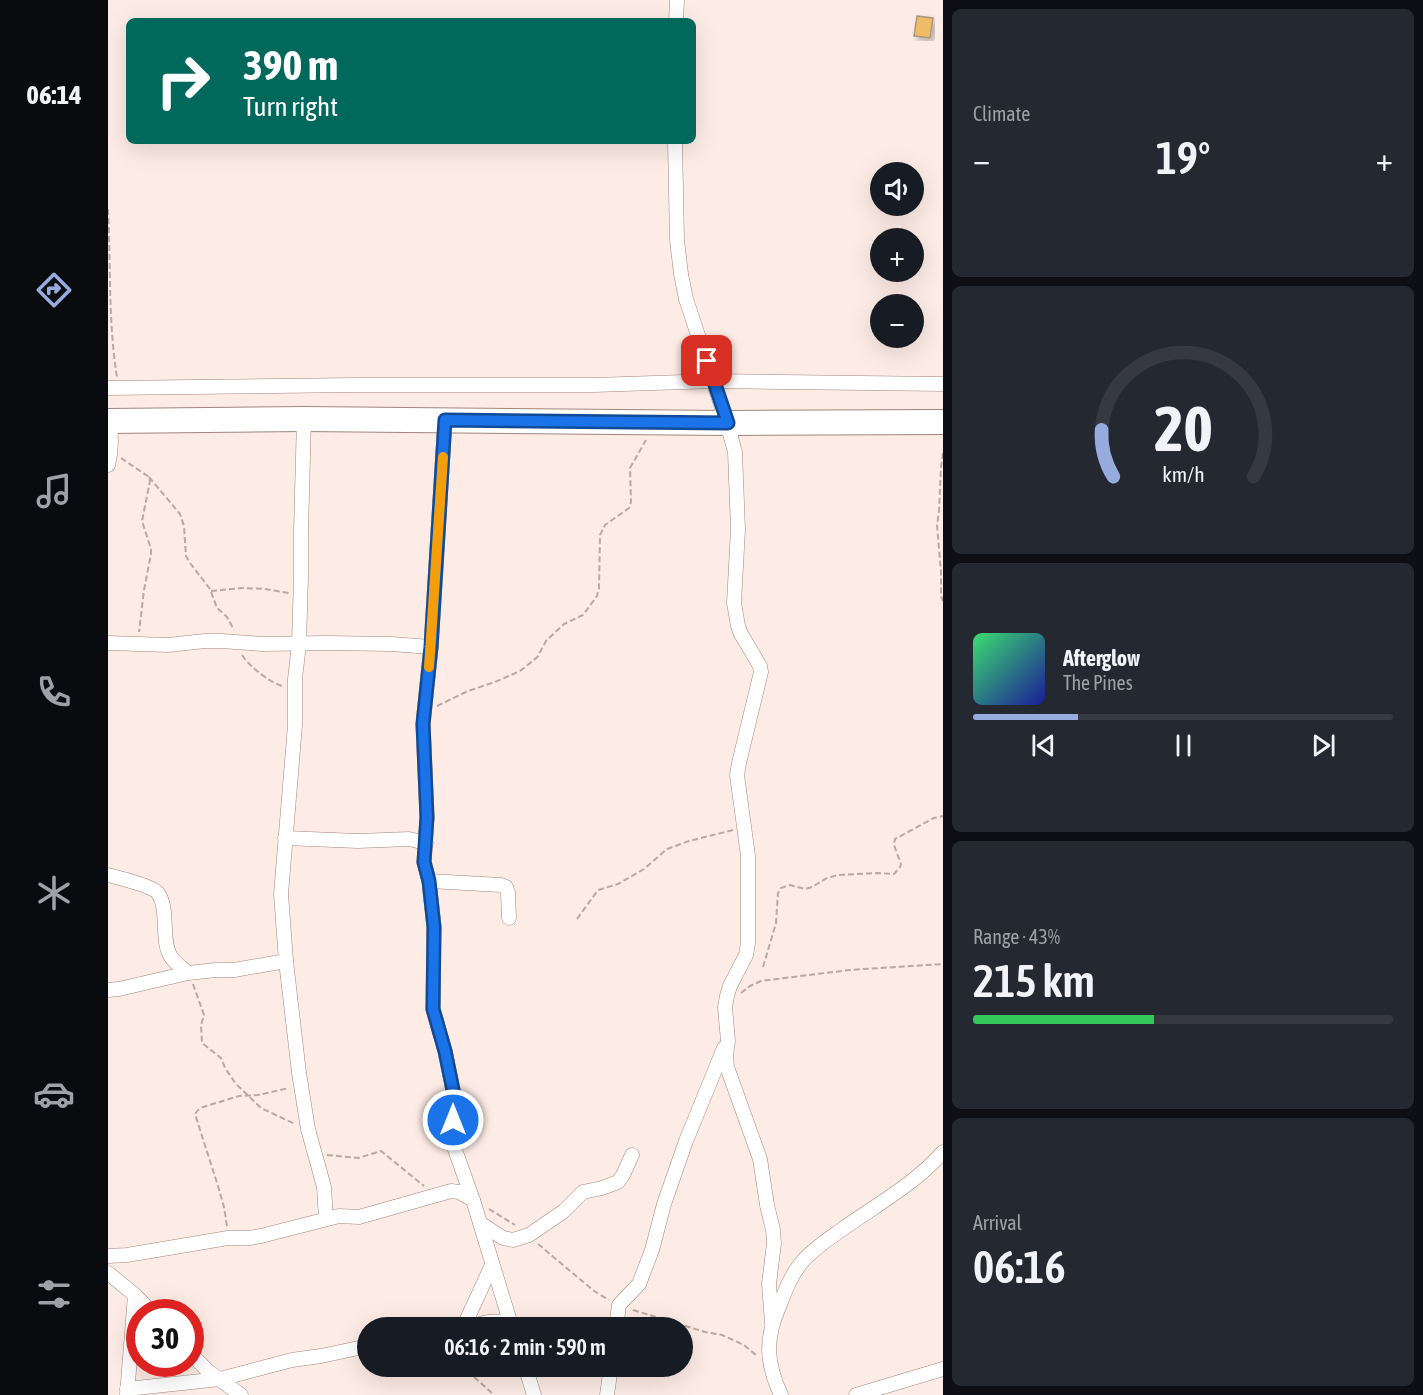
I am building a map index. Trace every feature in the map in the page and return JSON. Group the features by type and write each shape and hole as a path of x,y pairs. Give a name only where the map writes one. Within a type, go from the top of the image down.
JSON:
{"highway":[{"path":"109,421 304,418 728,423 943,422"}],"street":[{"path":"676,18 677,0"},
{"path":"675,144 676,240 681,274 686,299 728,423 736,461 738,529 734,603 741,634 760,666 761,672 738,770 748,856 748,943 746,955 730,986 725,1007 728,1041 726,1056 760,1159 773,1230 774,1244 769,1284 772,1323 769,1350 771,1365 781,1395"},
{"path":"114,388 584,385 714,381 943,384"},
{"path":"304,418 295,734 280,894 301,1086 308,1129 324,1187 326,1219"},
{"path":"445,420 431,647 423,724 426,801 424,862 429,881 434,927 433,1009 453,1090 453,1144 509,1317"},
{"path":"109,421 109,458"},
{"path":"108,643 168,645 206,641 392,644 431,647"},
{"path":"285,838 358,841 409,838 426,843"},
{"path":"108,874 150,887 157,892 164,909 164,927 170,956 188,973"},
{"path":"429,881 506,886 509,918"},
{"path":"108,990 188,973 234,970 286,961"},
{"path":"617,1317 619,1305 639,1284 686,1141 728,1041"},
{"path":"772,1323 789,1283 801,1263 814,1249 909,1183 932,1165 943,1152"},
{"path":"480,1223 503,1238 513,1240 529,1235 564,1211 583,1192 618,1182 632,1155"},
{"path":"108,1256 142,1253 228,1238 261,1236 339,1216 359,1217 451,1191 459,1192 473,1200"},
{"path":"470,1317 492,1265"},
{"path":"108,1273 139,1299"},
{"path":"135,1295 127,1392 220,1379 292,1360 357,1348"},
{"path":"204,1367 241,1395"},
{"path":"856,1395 943,1369"},
{"path":"528,1377 534,1395"},
{"path":"608,1395 610,1377"}],"path":[{"path":"108,209 114,388"},
{"path":"423,724 439,704 520,671 538,656 546,641 564,624 586,612 597,596 599,588 601,531 611,520 629,508 631,502 630,468 644,442 662,422"},
{"path":"943,453 937,525 943,601"},
{"path":"109,458 141,470 180,514 184,526 186,556 211,591 217,608 227,617 245,660 265,678 281,686 295,687"},
{"path":"138,644 151,554 142,521 149,477"},
{"path":"211,591 242,588 265,589 300,596"},
{"path":"763,967 776,923 778,893 782,888 790,885 805,889 838,875 894,874 901,864 894,845 895,839 934,818 943,816"},
{"path":"577,919 598,890 618,884 644,869 667,849 688,841 744,827"},
{"path":"725,1007 750,986 761,981 849,970 943,964"},
{"path":"188,973 203,1008 202,1043 221,1058 236,1084 261,1108 308,1129"},
{"path":"228,1238 224,1207 195,1114 203,1107 239,1096 264,1094 301,1086"},
{"path":"315,1155 354,1158 381,1151 426,1187 451,1191"},
{"path":"473,1200 529,1235 594,1291 619,1305 705,1332 722,1335 744,1345 771,1365"},
{"path":"474,1377 494,1395"}],"building":[{"path":"917,16 933,18 930,38 914,36"}],"slow traffic":[{"path":"429,667 443,457"}],"route":[{"path":"453,1120 453,1090 433,1009 434,927 429,881 424,862 427,817 423,724 431,647 445,420 728,423 707,361"}]}
